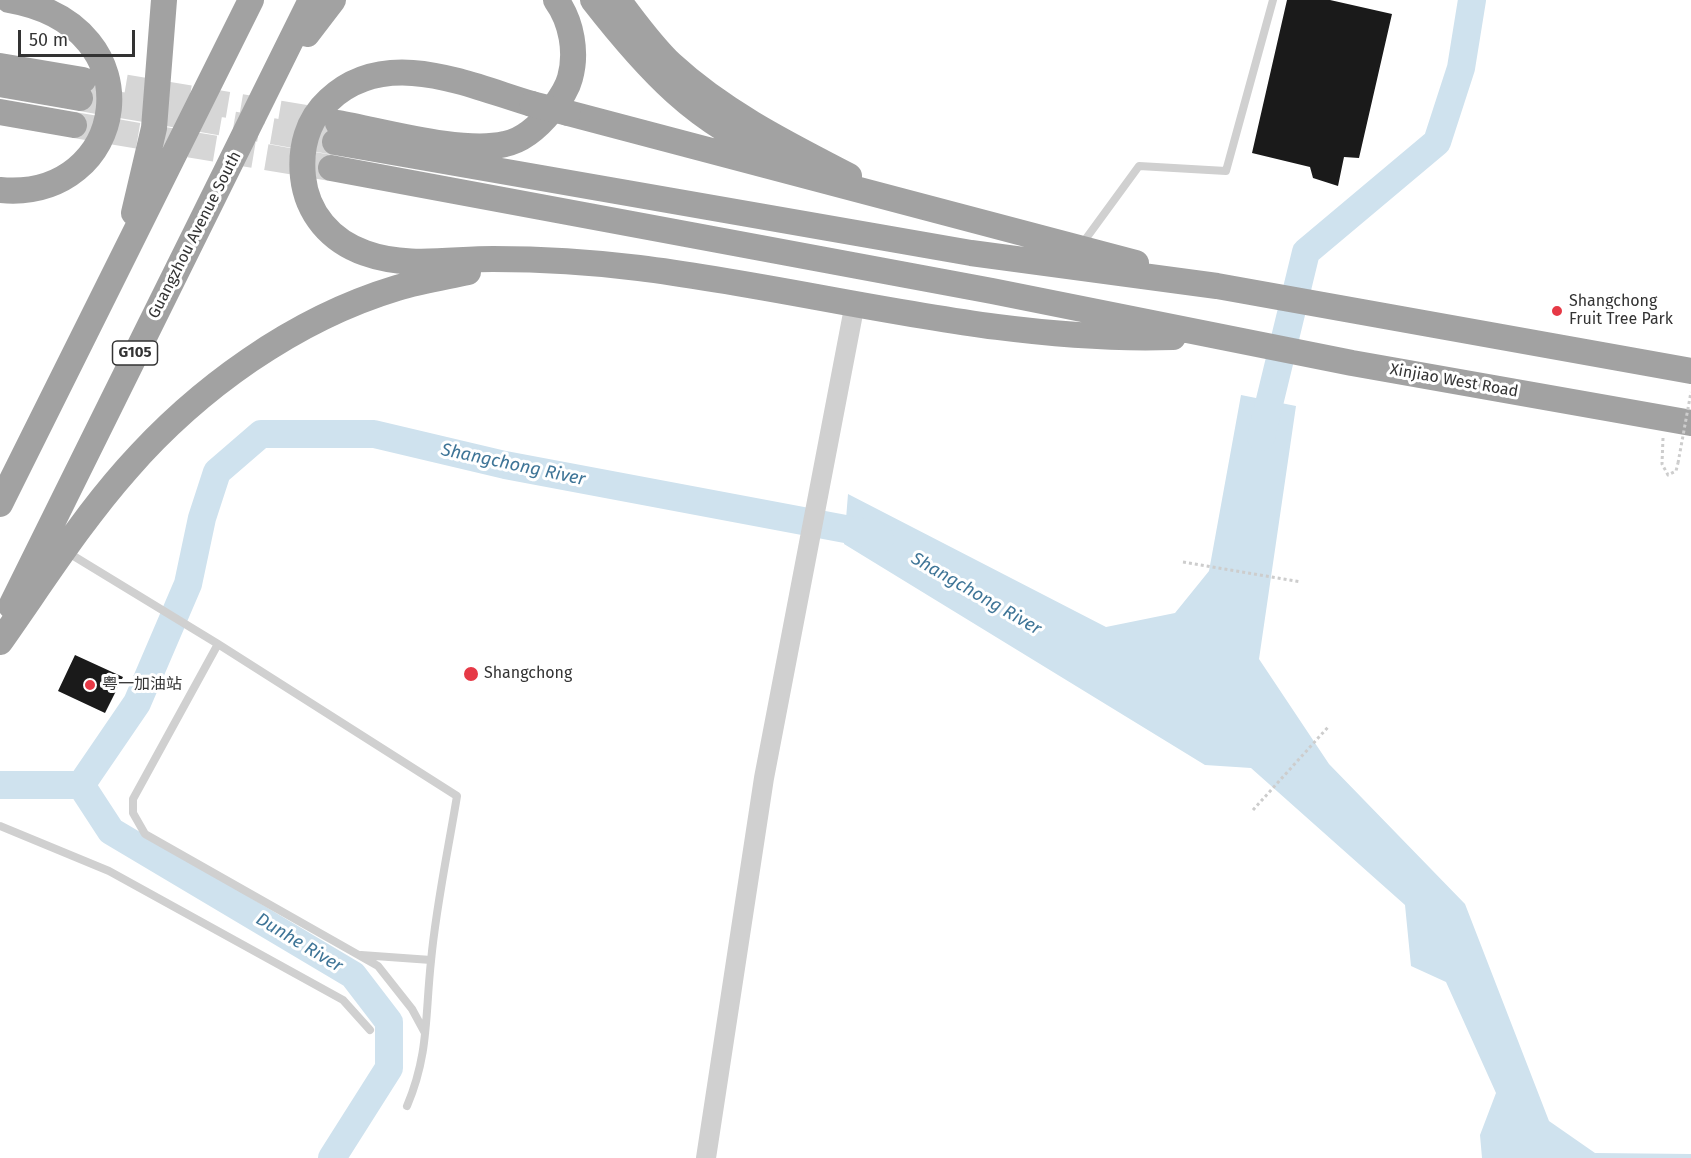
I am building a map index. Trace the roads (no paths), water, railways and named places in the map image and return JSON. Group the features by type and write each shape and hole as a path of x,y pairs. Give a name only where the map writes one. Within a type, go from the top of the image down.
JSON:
{"highway":[{"path":"0,190 42,186 71,173 100,140 108,110 107,74 102,60 89,39 56,14 9,0"},
{"path":"123,258 154,128 164,0"},
{"path":"0,504 250,0"},
{"name":"Guangzhou Avenue South","path":"0,631 57,509 311,0"},
{"path":"274,77 333,0"},
{"path":"556,0 573,43 573,66 568,85 558,102 542,123 524,137 506,144 467,145 337,133 971,253 1217,286 1691,371"},
{"path":"593,0 656,76 707,118 763,150 850,184 925,206"},
{"path":"618,0 670,64 750,123 850,176 925,206"},
{"path":"0,66 82,89 0,84"},
{"path":"1217,286 925,206 532,104 442,77 405,72 376,75 354,81 319,109 310,125 302,156 307,200 320,221 338,239 351,247 387,259 536,259 640,268 965,321 1125,339 1218,336"},
{"path":"0,112 74,125"},
{"path":"331,168 1218,336"},
{"path":"0,642 128,468 212,388 253,358 351,305 397,288 532,262 585,263"},
{"name":"Xinjiao West Road","path":"1218,336 1352,363 1691,423"}],"street":[{"path":"706,1158 764,778 855,303"}],"lane":[{"path":"1080,248 1139,166 1226,171 1273,0"},
{"path":"65,551 218,644 457,796 431,960 426,1034 420,1077 407,1106"},
{"path":"218,644 133,799 133,813 145,834 378,966 412,1009 426,1034"},
{"path":"0,826 109,871 345,998 370,1030"},
{"path":"360,954 431,960"}],"water":[{"path":"1241,395 1296,406 1259,659 1329,764 1465,904 1549,1121 1595,1153 1691,1154 1691,1158 1482,1158 1480,1135 1496,1093 1446,982 1411,966 1405,905 1251,768 1205,765 844,544 848,494 1106,627 1175,613 1209,571"}],"waterway":[{"path":"1261,437 1306,252 1437,142 1461,68 1472,0"},
{"name":"Shangchong River","path":"0,785 81,785 137,703 188,584 202,518 217,472 261,434 374,434 505,465 872,534 880,539"},
{"name":"Dunhe River","path":"81,785 111,831 353,975 389,1022 389,1068 332,1158"}],"tunnel":[{"path":"87,81 335,123"},
{"path":"80,98 335,142"},
{"path":"74,125 331,168"}],"place":[{"name":"Shangchong Fruit Tree Park","path":"1557,311"},
{"name":"Shangchong","path":"471,674"},
{"name":"粤一加油站","path":"90,685"}]}
